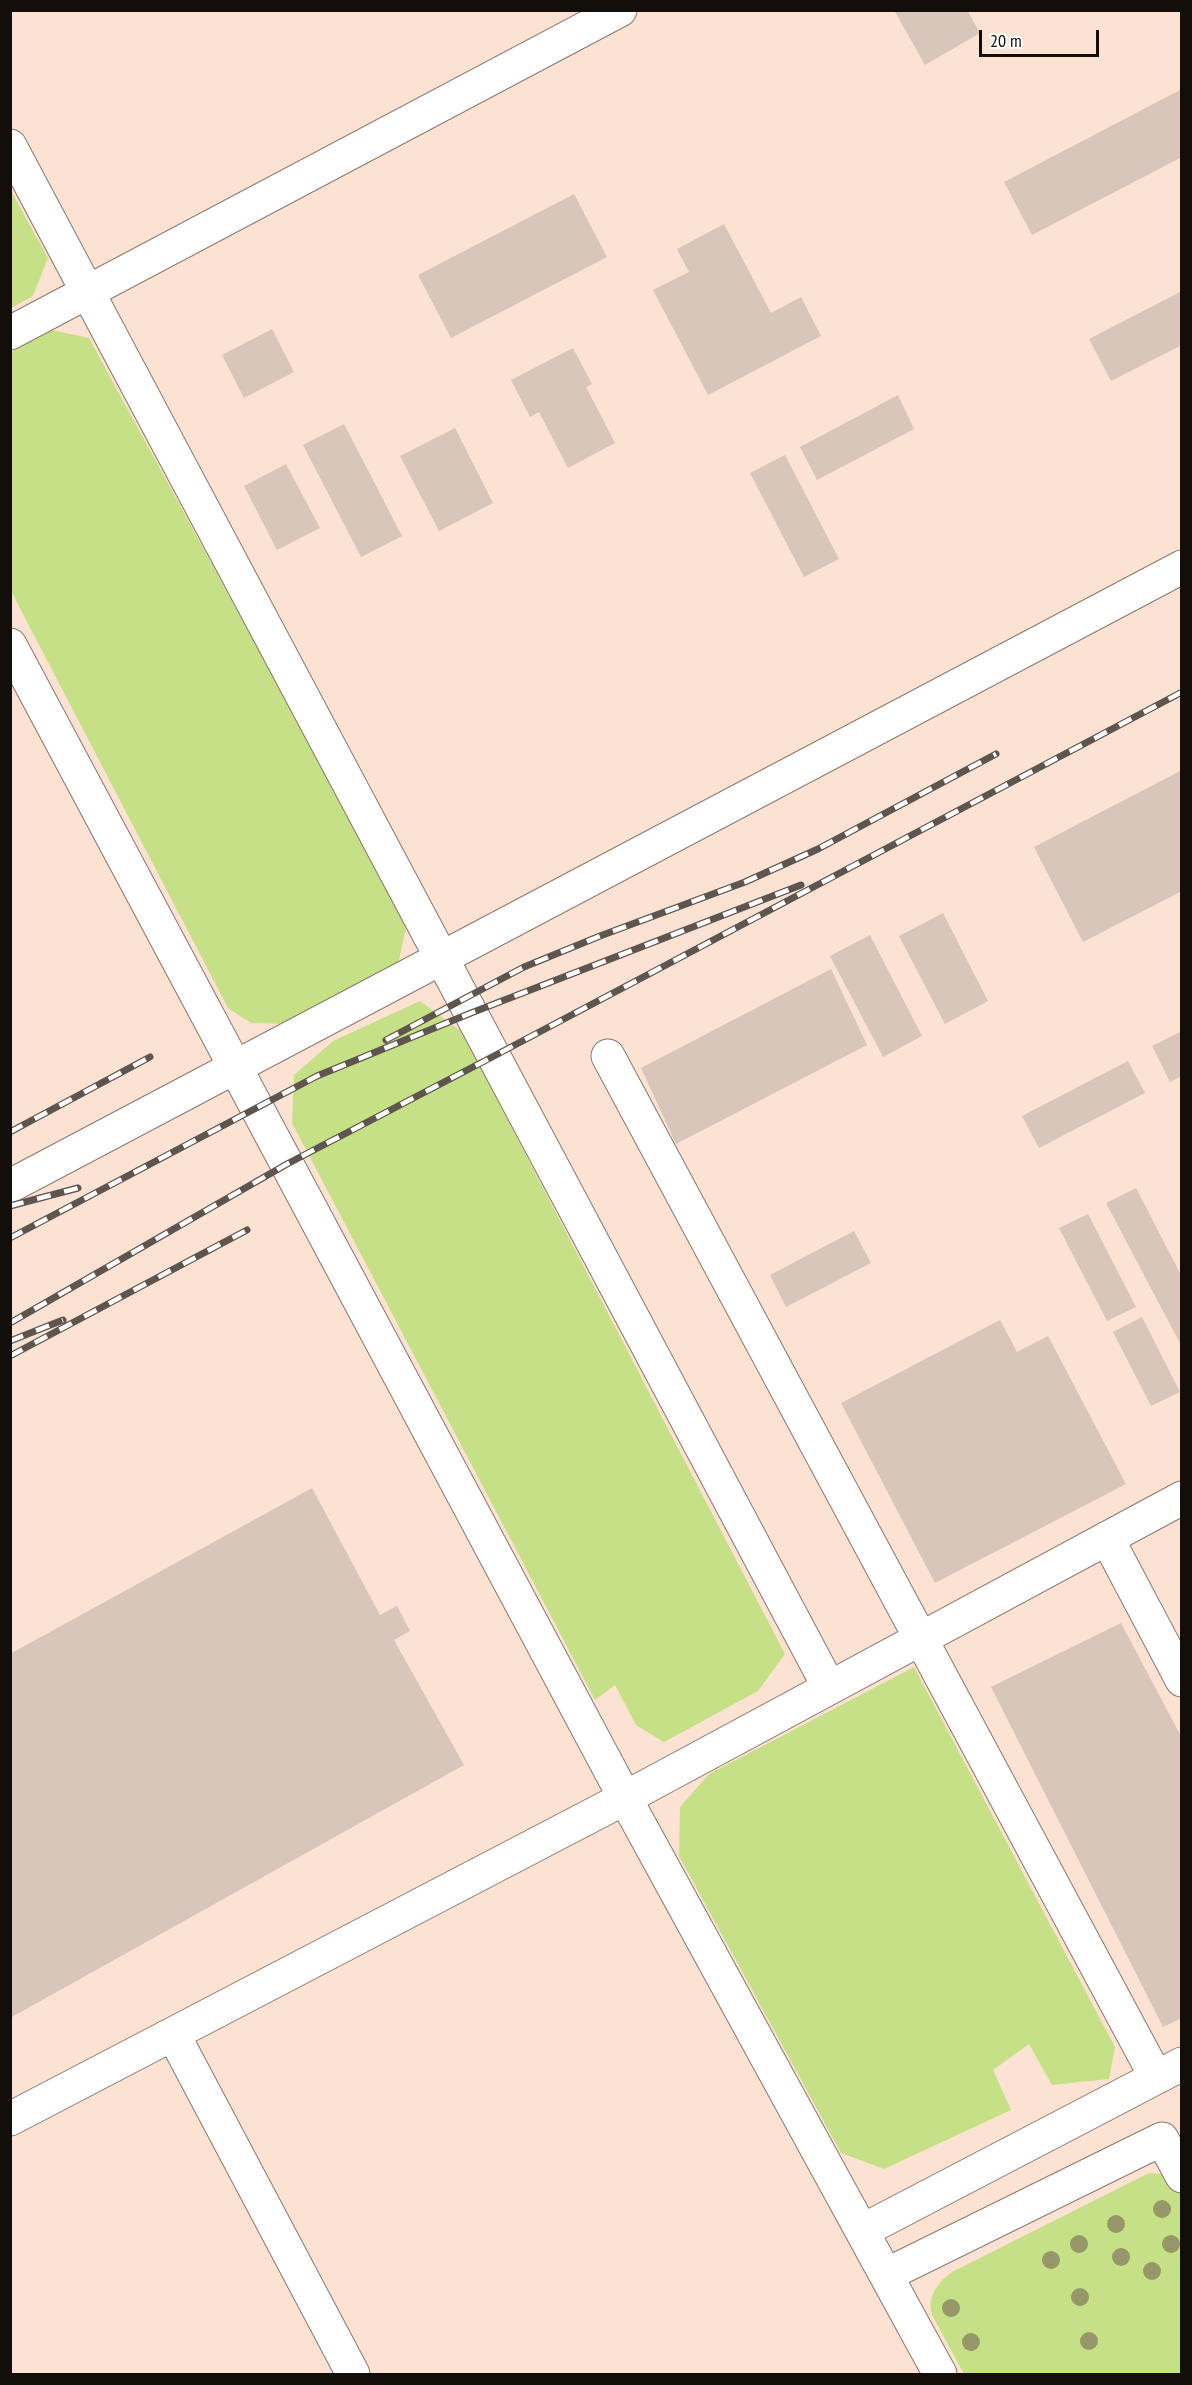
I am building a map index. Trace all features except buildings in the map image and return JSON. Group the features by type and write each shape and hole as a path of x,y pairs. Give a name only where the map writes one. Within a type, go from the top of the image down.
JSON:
{"lane":[{"path":"10,333 620,10"},
{"path":"10,146 829,1687"},
{"path":"10,1186 1182,567"},
{"path":"10,645 625,1798 940,2374"},
{"path":"608,1056 920,1638 1169,2071 862,2231"},
{"path":"10,2120 625,1798 1182,1498"},
{"path":"1107,1538 1182,1680"},
{"path":"174,2034 353,2374"},
{"path":"886,2275 1162,2139 1178,2161"}],"shaded area":[{"path":"11,11 1181,11 1181,2374 11,2374"}],"green space":[{"path":"10,189 48,258 33,296 11,308"},
{"path":"52,330 89,338 407,923 397,970 297,1024 251,1023 228,1008 11,591 10,353"},
{"path":"420,1001 462,1032 785,1654 758,1691 664,1742 636,1725 615,1685 595,1700 292,1123 294,1075 333,1041"},
{"path":"914,1667 1115,2047 1109,2079 1052,2085 1029,2044 993,2070 1011,2110 884,2169 841,2153 679,1856 680,1807 709,1774"},
{"path":"1149,2173 1163,2174 1181,2192 1181,2374 964,2374 932,2315 932,2296 942,2281 952,2272"}],"railway":[{"path":"10,1323 287,1164 1182,692"},
{"path":"386,1040 524,967 745,882 818,849 996,754"},
{"path":"10,1238 317,1076 471,1013 801,885"},
{"path":"10,1132 150,1057"},
{"path":"10,1206 78,1188"},
{"path":"10,1356 247,1230"},
{"path":"10,1341 63,1320"}]}
